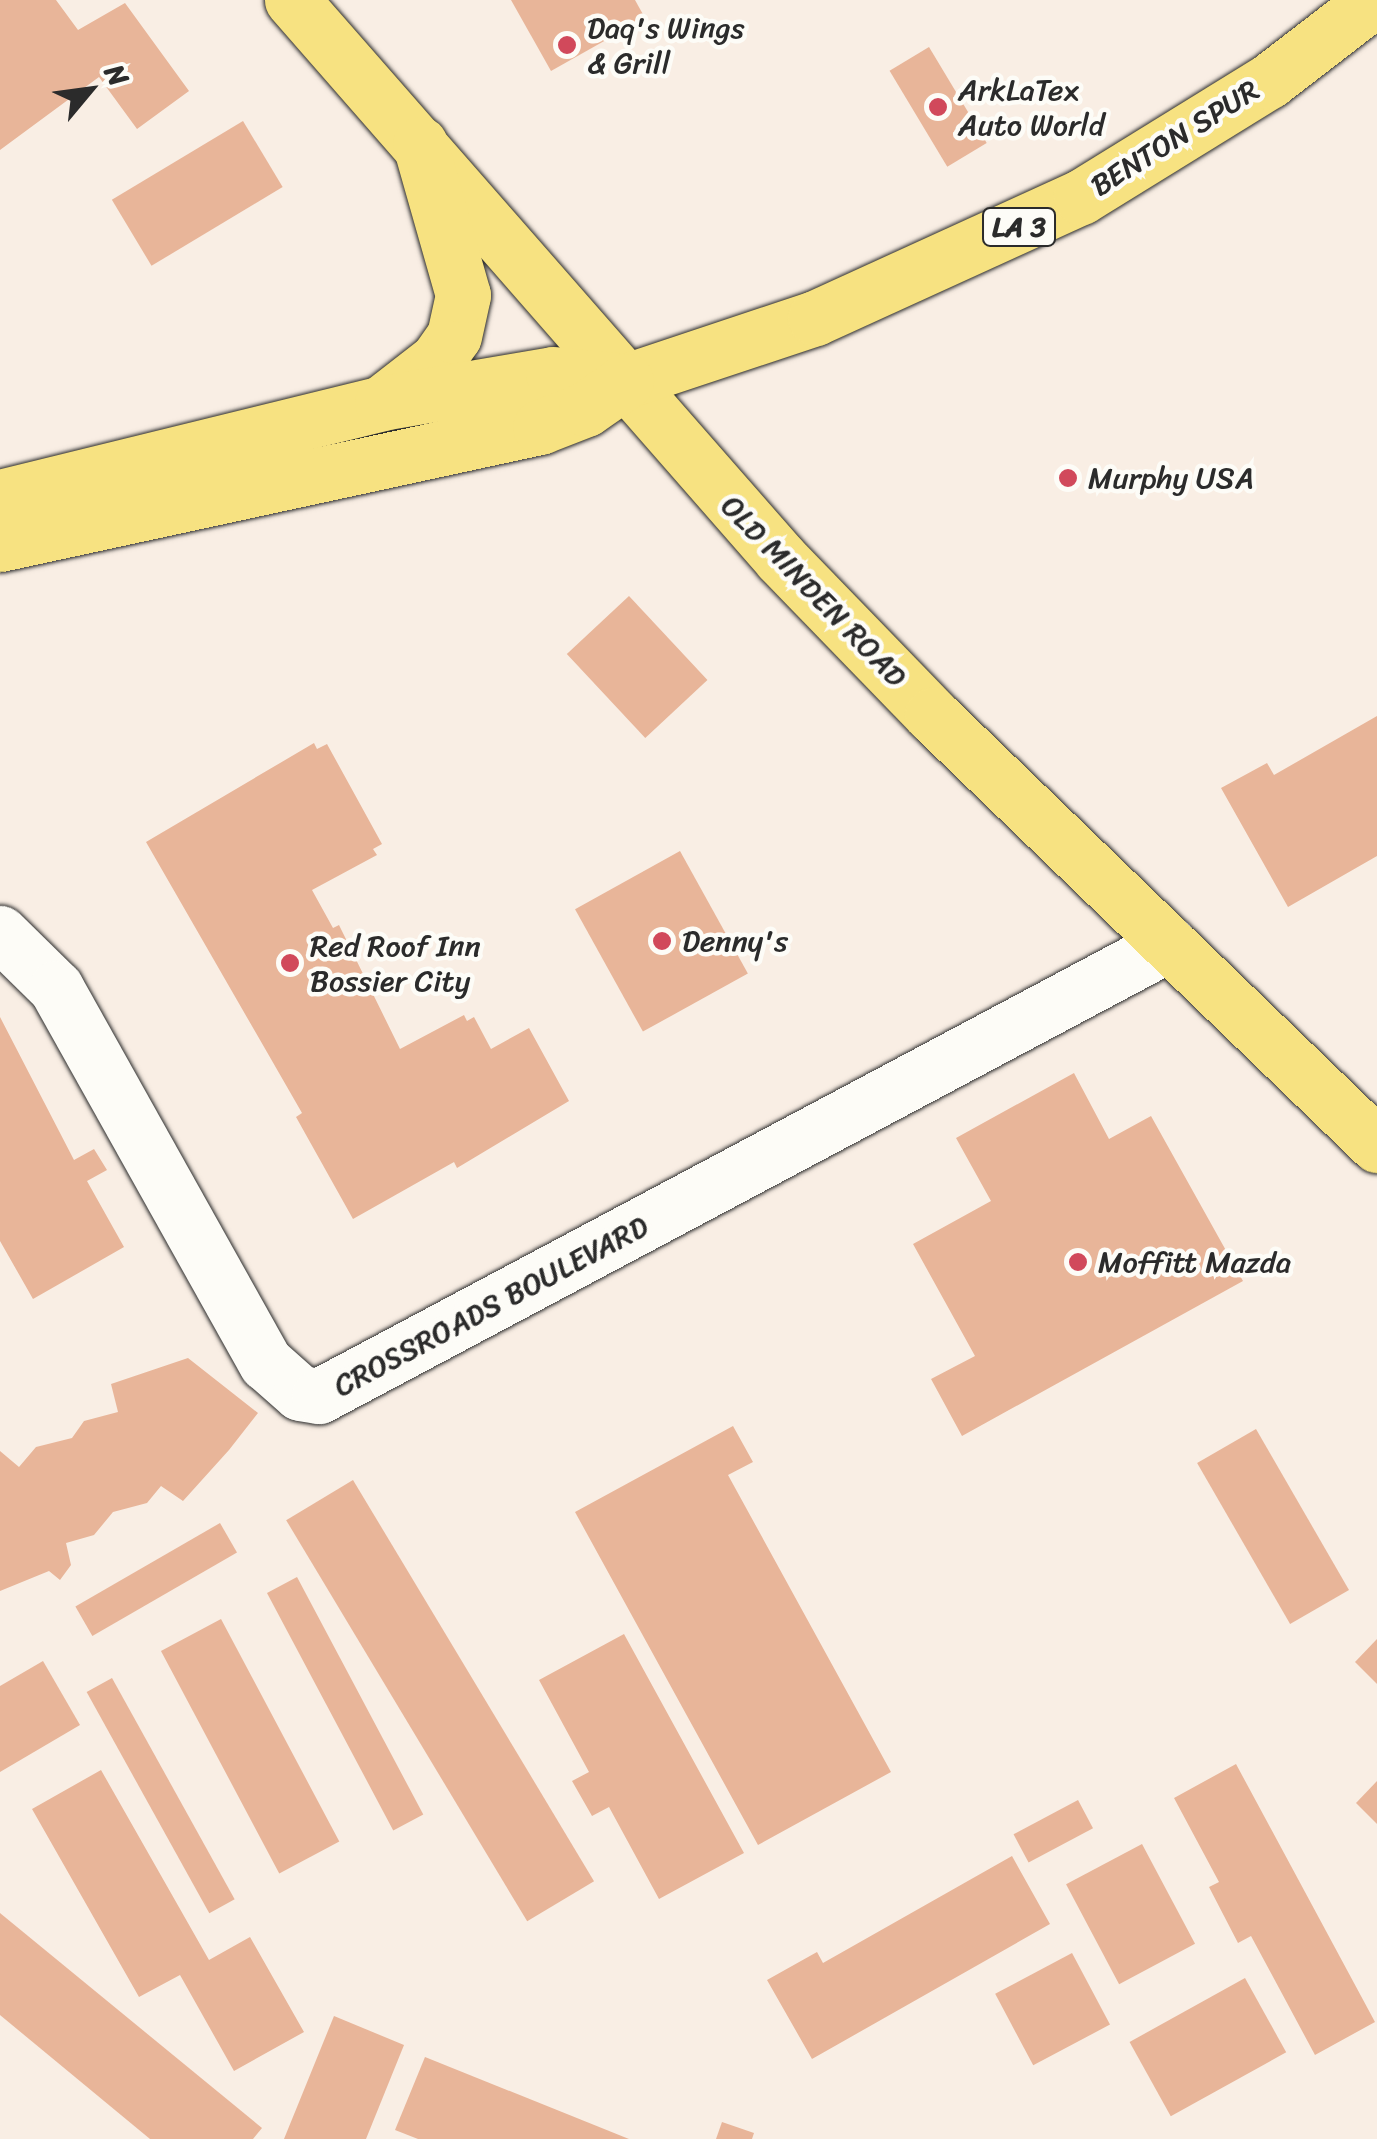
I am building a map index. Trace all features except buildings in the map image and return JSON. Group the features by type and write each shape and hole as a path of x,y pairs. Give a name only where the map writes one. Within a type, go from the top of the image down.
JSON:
{"main road":[{"name":"OLD MINDEN ROAD","path":"292,0 723,497 852,632 1377,1144"},
{"name":"BENTON SPUR","path":"626,381 828,313 1068,203 1252,92 1374,0"},
{"path":"382,403 438,360 454,336 462,295 420,144"},
{"path":"0,497 382,403 553,374 626,381"},
{"path":"0,544 540,426 586,408 626,381"}],"street":[{"name":"CROSSROADS BOULEVARD","path":"0,933 56,988 266,1363 300,1394 319,1396 1169,944"}],"place":[{"name":"Daq's Wings & Grill","path":"567,45"},
{"name":"ArkLaTex Auto World","path":"938,107"},
{"name":"Murphy USA","path":"1068,478"},
{"name":"Denny's","path":"662,941"},
{"name":"Red Roof Inn Bossier City","path":"290,963"},
{"name":"Moffitt Mazda","path":"1078,1262"}]}
